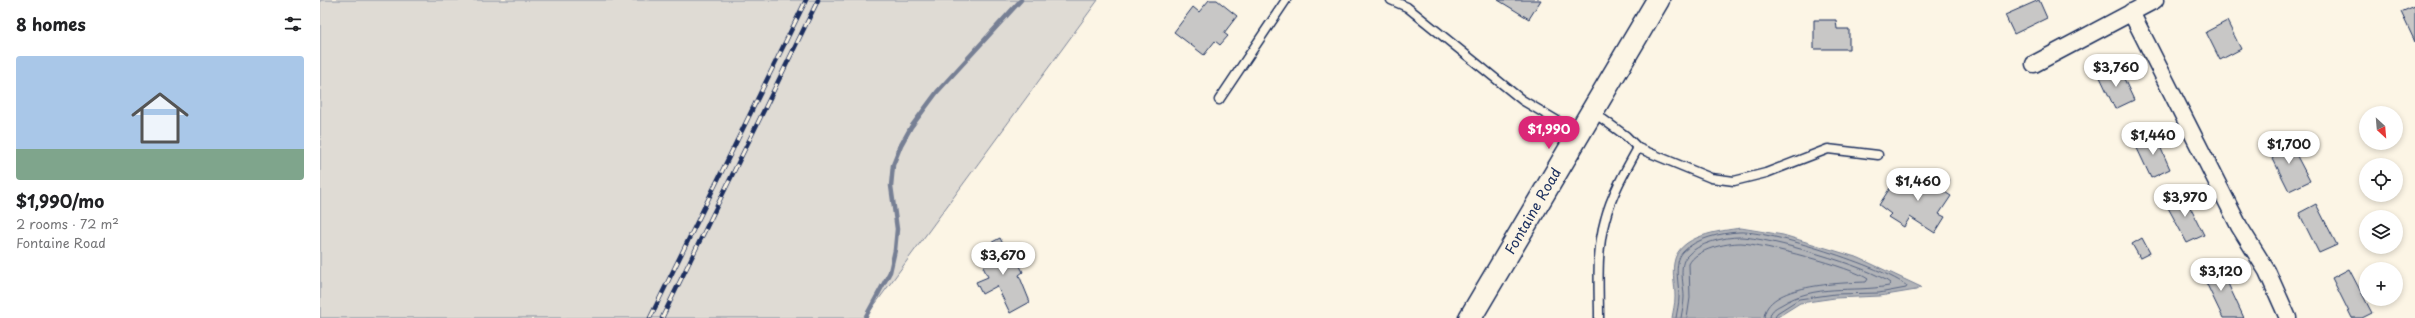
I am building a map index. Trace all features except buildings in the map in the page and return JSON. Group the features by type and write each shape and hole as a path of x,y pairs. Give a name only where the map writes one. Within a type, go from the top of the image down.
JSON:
{"main road":[{"name":"Fontaine Road","path":"1470,318 1658,0"}],"street":[{"path":"2034,64 2155,0"},
{"path":"2131,12 2239,226 2267,271 2288,318"}],"lane":[{"path":"1218,100 1286,0"},
{"path":"1391,0 1407,7 1522,100 1579,133"},
{"path":"1592,111 1626,136 1638,148 1711,178 1734,182 1766,173 1828,149 1878,155"},
{"path":"1599,318 1599,265 1604,220 1624,172 1638,148"}],"shaded area":[{"path":"320,0 1098,0 865,318 320,318"}],"water":[{"path":"1741,228 1783,235 1859,258 1921,287 1916,290 1880,296 1835,298 1800,303 1776,318 1672,318 1675,297 1673,267 1677,254 1683,246 1691,240 1701,236"}],"waterway":[{"path":"865,318 890,272 895,250 897,229 891,186 893,165 901,145 911,127 937,92 1021,0"}],"railway":[{"path":"650,318 806,0"},
{"path":"662,318 818,0"}]}
